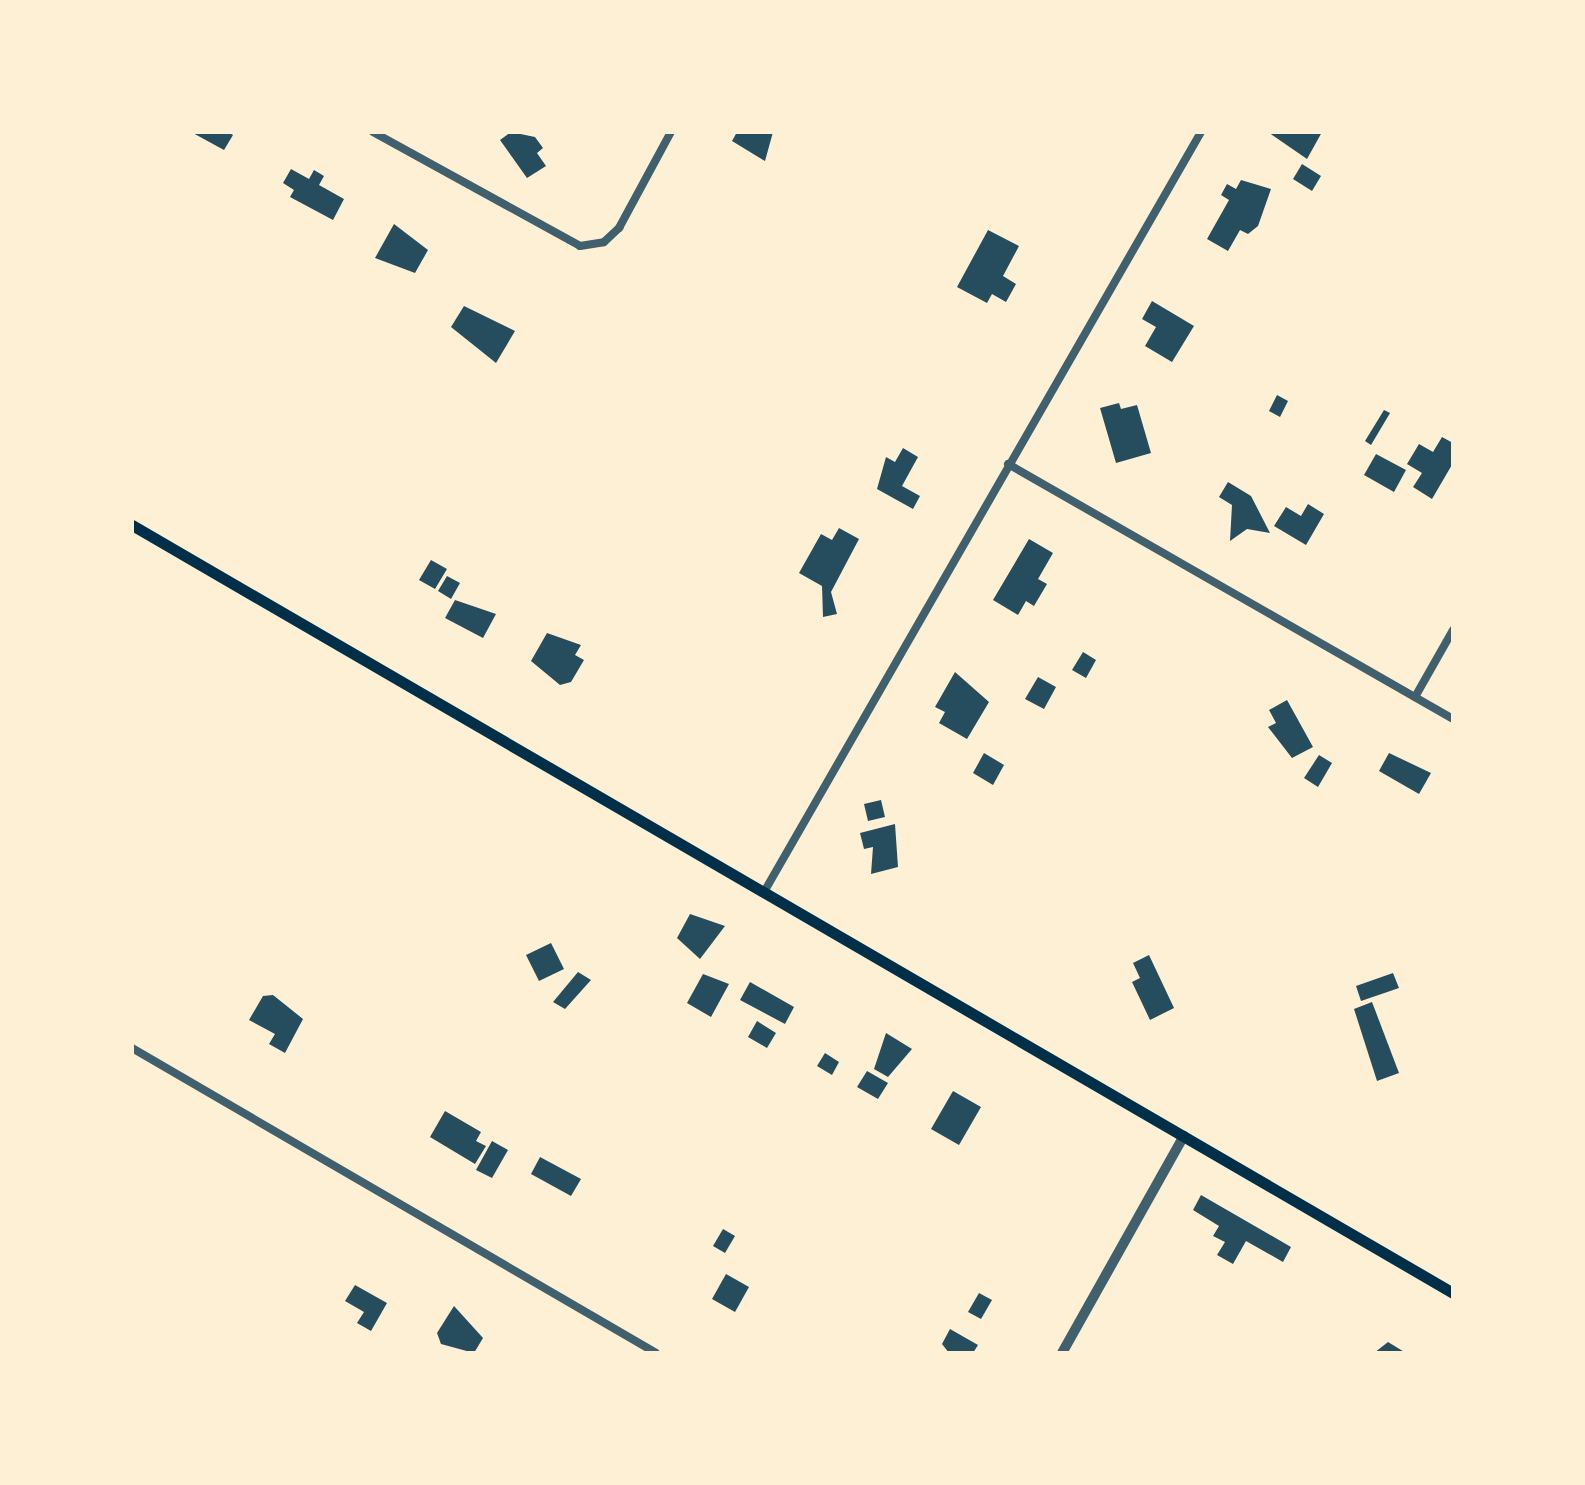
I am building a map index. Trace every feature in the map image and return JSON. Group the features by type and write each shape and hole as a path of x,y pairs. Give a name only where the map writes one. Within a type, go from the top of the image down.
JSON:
{"main road":[{"path":"132,525 1453,1293"}],"street":[{"path":"373,132 561,241 604,242 671,132"},
{"path":"764,892 1201,132"},
{"path":"1008,464 1453,719"},
{"path":"1415,697 1453,630"},
{"path":"132,1048 656,1353"},
{"path":"1062,1353 1184,1136"}],"building":[{"path":"191,132 228,132 233,135 224,150"},
{"path":"511,132 535,137 543,148 537,153 546,166 527,178 500,140"},
{"path":"737,132 773,132 765,161 732,141"},
{"path":"1268,132 1322,132 1307,159"},
{"path":"1302,164 1321,176 1312,191 1293,179"},
{"path":"291,169 309,179 314,170 324,176 319,185 344,199 333,220 290,197 294,190 283,183"},
{"path":"1241,180 1271,189 1258,226 1248,234 1240,230 1228,251 1207,239 1229,200 1221,195 1227,184 1236,189"},
{"path":"394,224 428,250 415,273 375,258"},
{"path":"988,230 1019,246 1003,276 1016,284 1006,302 992,294 987,303 957,287"},
{"path":"1152,301 1194,326 1172,362 1145,346 1156,327 1142,319"},
{"path":"464,306 515,331 496,363 451,327"},
{"path":"1277,395 1288,401 1280,417 1269,411"},
{"path":"1119,403 1121,409 1137,405 1151,453 1116,463 1100,408"},
{"path":"1384,410 1390,413 1371,445 1365,441"},
{"path":"1442,437 1453,443 1453,463 1432,499 1413,487 1422,473 1407,464 1419,444 1433,452"},
{"path":"903,448 918,457 902,486 920,496 913,509 877,489 886,457 895,462"},
{"path":"1376,454 1406,470 1394,492 1364,475"},
{"path":"1228,482 1251,496 1270,533 1247,529 1230,541 1232,505 1219,497"},
{"path":"1308,504 1324,514 1306,545 1274,526 1286,507 1301,516"},
{"path":"839,528 859,539 831,592 837,614 823,617 822,586 799,573 821,534 832,540"},
{"path":"1029,539 1053,553 1038,579 1047,584 1034,606 1026,601 1018,615 993,600"},
{"path":"431,560 447,569 435,589 419,580"},
{"path":"447,576 460,583 451,599 438,591"},
{"path":"455,600 496,614 483,638 445,618"},
{"path":"547,633 581,645 575,655 584,660 571,682 560,685 531,661"},
{"path":"1083,652 1096,660 1086,678 1072,670"},
{"path":"955,672 989,702 967,739 939,723 945,712 935,707"},
{"path":"1038,677 1056,687 1044,709 1025,699"},
{"path":"1287,700 1313,747 1292,758 1268,727 1276,723 1269,710"},
{"path":"984,753 1004,765 993,785 973,773"},
{"path":"1389,753 1431,773 1419,794 1379,771"},
{"path":"1319,755 1332,763 1318,787 1304,778"},
{"path":"881,800 885,817 868,821 864,804"},
{"path":"895,824 898,867 871,874 873,847 864,849 860,833"},
{"path":"690,914 725,926 700,959 677,938"},
{"path":"551,943 564,969 539,981 526,955"},
{"path":"1149,955 1174,1008 1150,1020 1132,982 1140,978 1133,963"},
{"path":"578,972 591,980 565,1009 553,1002"},
{"path":"1393,973 1399,988 1361,1001 1356,986"},
{"path":"703,974 729,984 711,1017 687,1003"},
{"path":"750,982 794,1007 785,1024 740,1000"},
{"path":"273,995 303,1019 285,1053 269,1044 275,1034 249,1020 263,996"},
{"path":"1372,1002 1399,1073 1377,1081 1354,1009"},
{"path":"757,1021 776,1033 767,1048 748,1037"},
{"path":"886,1033 912,1049 888,1077 874,1069"},
{"path":"825,1053 839,1062 832,1075 817,1066"},
{"path":"867,1071 888,1083 878,1099 857,1087"},
{"path":"953,1091 981,1107 959,1145 931,1129"},
{"path":"445,1111 481,1132 476,1141 486,1146 475,1164 430,1137"},
{"path":"492,1141 508,1150 492,1178 476,1170"},
{"path":"540,1157 581,1179 571,1196 531,1174"},
{"path":"1201,1195 1291,1247 1283,1262 1246,1241 1233,1264 1217,1255 1225,1242 1213,1236 1219,1226 1193,1210"},
{"path":"723,1229 735,1236 725,1253 713,1246"},
{"path":"726,1274 749,1287 735,1312 712,1299"},
{"path":"355,1285 387,1303 371,1331 357,1323 364,1312 345,1301"},
{"path":"979,1293 992,1300 981,1319 968,1312"},
{"path":"454,1306 483,1338 474,1353 441,1344 437,1333"},
{"path":"950,1329 978,1345 973,1353 949,1353 942,1344"},
{"path":"1388,1342 1406,1353 1374,1353"}]}
